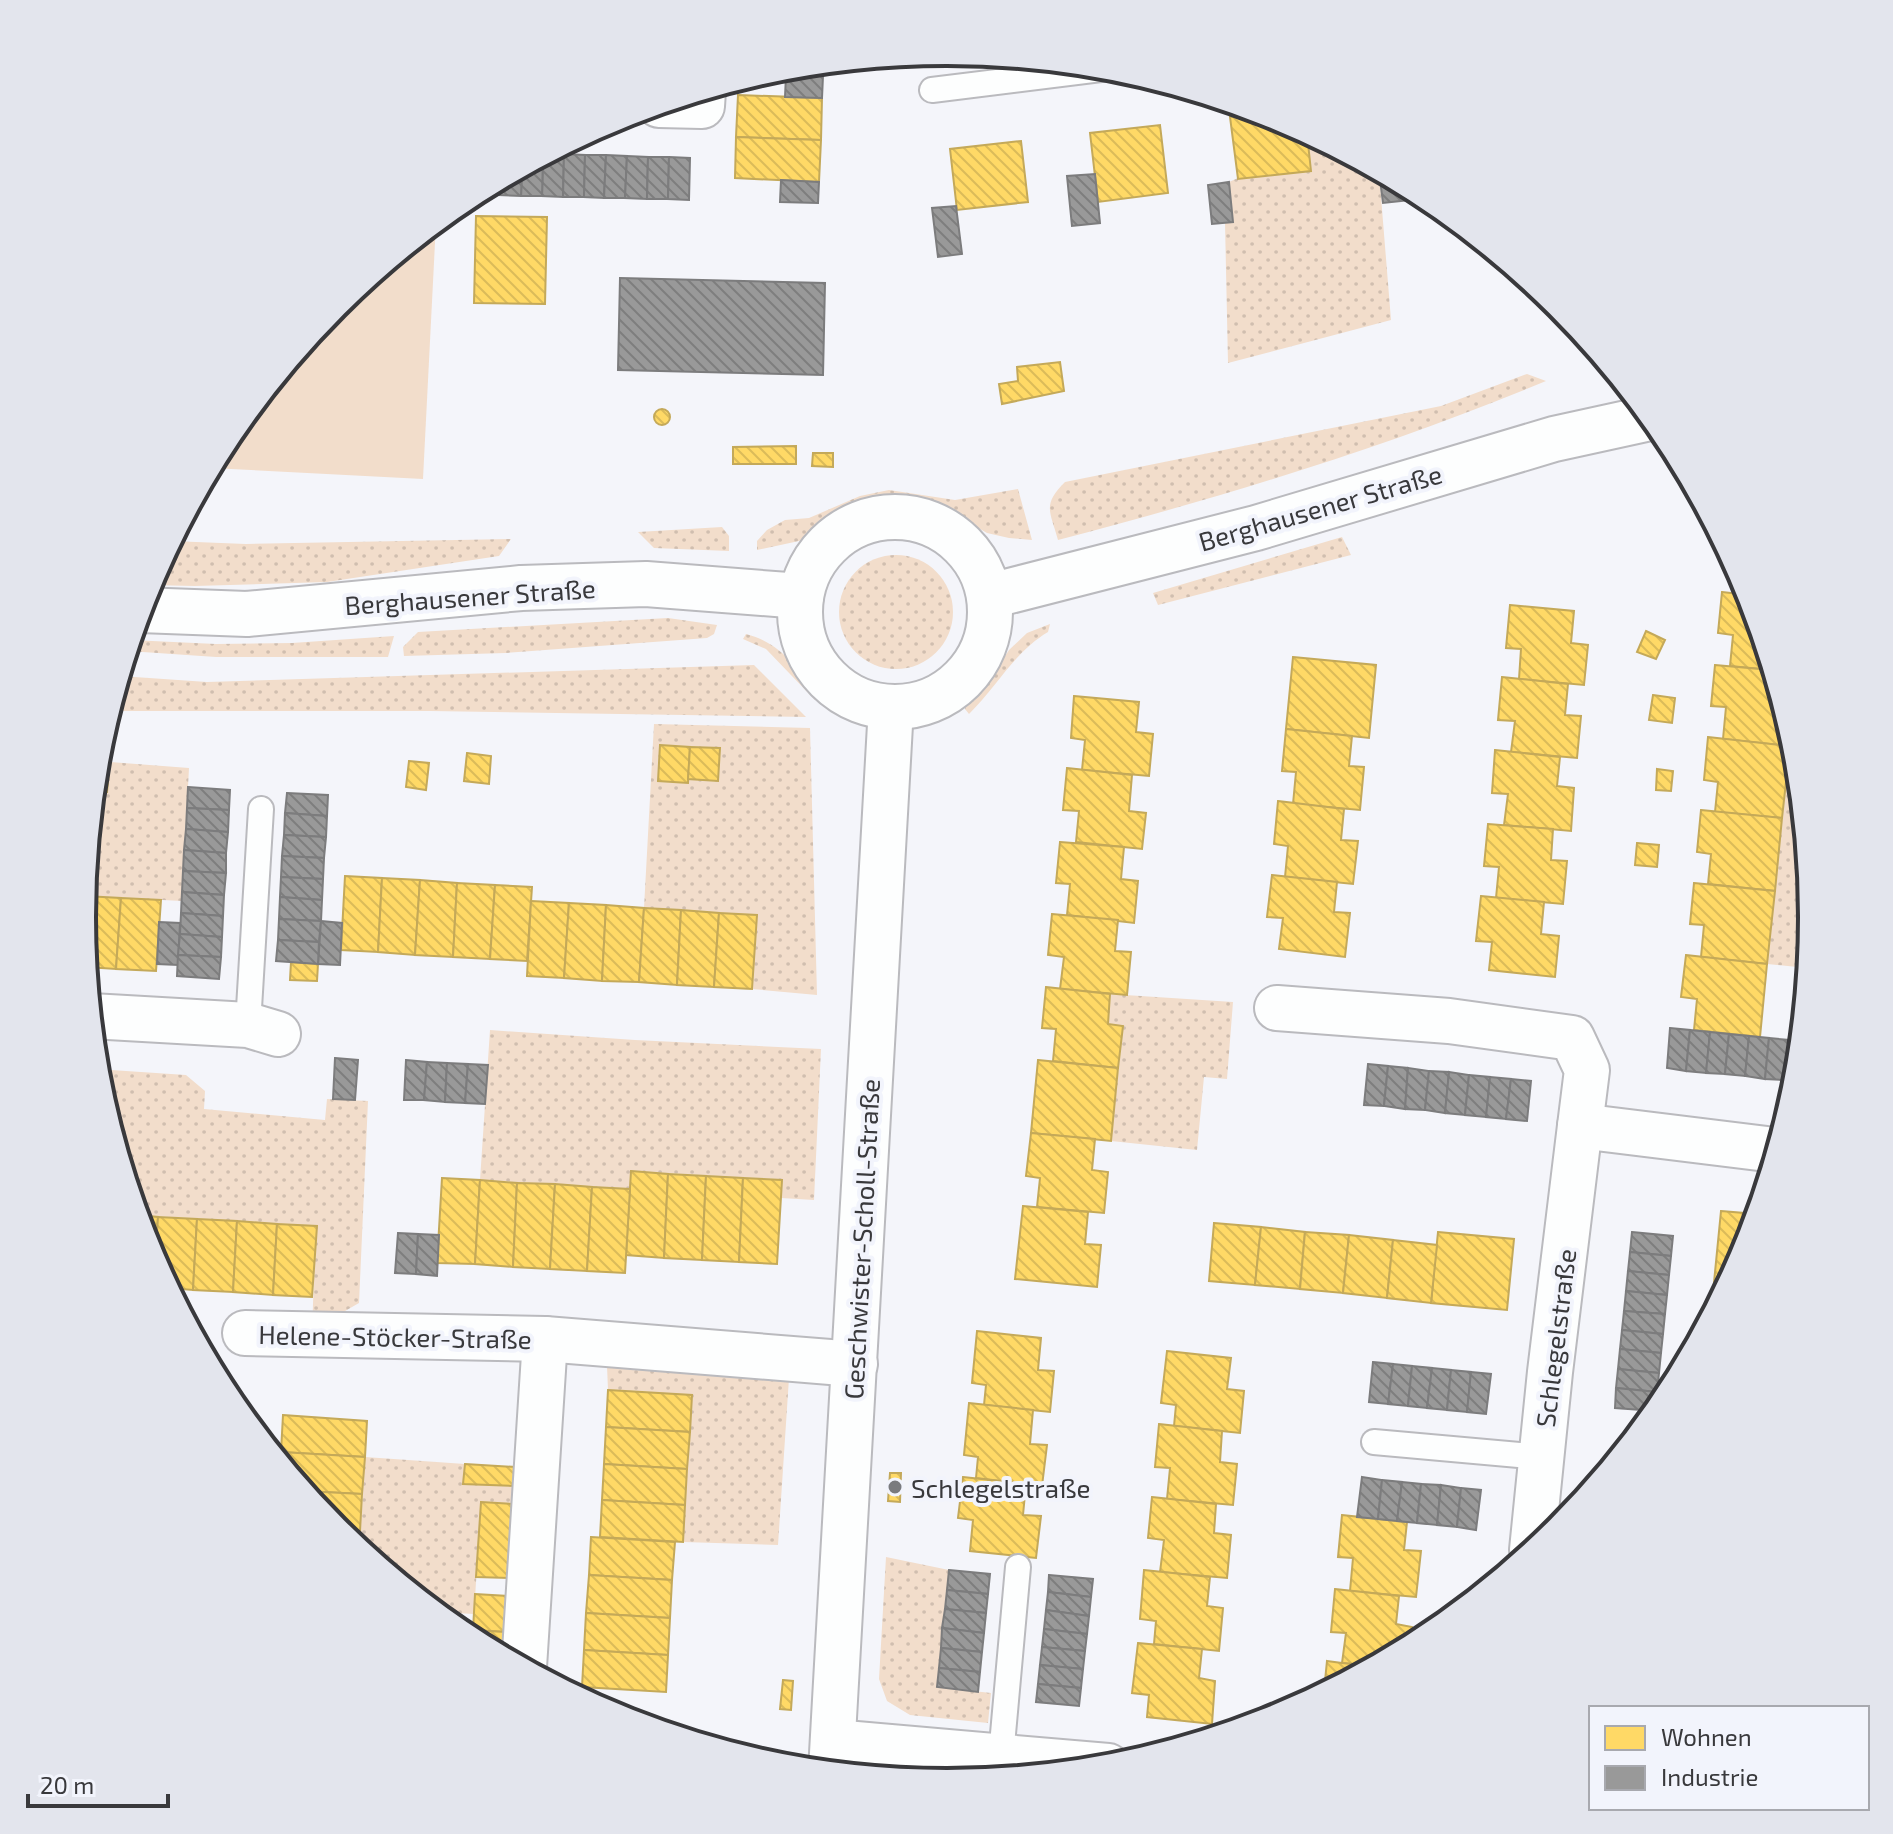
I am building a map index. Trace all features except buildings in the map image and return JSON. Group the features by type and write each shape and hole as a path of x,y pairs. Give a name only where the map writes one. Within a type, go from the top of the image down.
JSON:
{"street":[{"name":"Berghausener Straße","path":"990,596 1256,528 1554,439 1637,421"},
{"path":"880,517 910,518 938,526 962,544 980,568 990,596 990,624 982,651 967,675 945,693 919,704 891,707 859,700 832,684 811,658 801,628 801,596 810,567 828,544 852,526 880,517"},
{"name":"Berghausener Straße","path":"153,610 247,614 521,588 646,584 801,596"},
{"name":"Geschwister-Scholl-Straße","path":"832,1756 891,707"},
{"name":"Schlegelstraße","path":"1277,1008 1449,1021 1572,1038 1587,1070 1534,1533"},
{"path":"102,1017 263,1029"},
{"path":"1580,1126 1765,1149"},
{"name":"Helene-Stöcker-Straße","path":"245,1333 545,1339 855,1364"},
{"name":"Helene-Stöcker-Straße","path":"525,1656 545,1339"},
{"path":"832,1756 1024,1764"}],"lane":[{"path":"932,90 1063,74"},
{"path":"261,809 263,1029"},
{"path":"1374,1442 1541,1457"},
{"path":"982,1763 1018,1567"}],"shaded area":[{"path":"1308,147 1380,185 1391,320 1228,363 1225,223 1233,222 1229,182 1238,178 1311,170"},
{"path":"435,237 423,479 224,469 271,399 307,356 385,277"},
{"path":"1527,374 1546,381 1425,428 1304,469 1058,540 1050,509 1053,497 1065,482 1441,406"},
{"path":"1018,489 1032,540 987,533 944,508 922,500 890,498 864,503 842,512 799,541 757,550 757,541 767,530 785,520 809,518 860,496 889,490 955,500"},
{"path":"722,527 729,536 729,551 654,548 638,532"},
{"path":"1342,537 1351,555 1158,605 1153,593"},
{"path":"511,539 499,556 327,582 163,585 183,541 246,544"},
{"path":"896,555 918,560 936,572 948,590 953,612 948,634 936,652 918,664 896,669 874,664 856,652 844,634 839,612 844,590 856,572 874,560"},
{"path":"668,618 717,625 714,634 707,638 506,653 404,656 403,647 418,632"},
{"path":"1050,624 1048,632 1025,649 969,714 966,705 986,685 1009,650 1027,633"},
{"path":"746,634 780,651 820,696 815,700 766,649 743,639"},
{"path":"394,636 388,657 216,657 138,652 142,641 292,643"},
{"path":"754,665 806,717 430,711 121,711 130,677 207,682"},
{"path":"654,724 810,728 817,995 752,989 756,915 644,908","holes":["660,745 720,749 687,783 658,781"]},
{"path":"110,762 189,768 182,901 96,897 97,861"},
{"path":"1786,782 1796,861 1796,967 1767,964"},
{"path":"1110,994 1233,1002 1227,1079 1204,1077 1197,1150 1111,1141 1123,1026 1108,1024"},
{"path":"490,1030 821,1049 814,1200 781,1198 781,1180 631,1171 630,1189 480,1180"},
{"path":"110,1070 186,1075 205,1091 204,1109 325,1120 327,1099 368,1101 359,1303 312,1330 316,1226 150,1216 124,1137"},
{"path":"607,1366 789,1378 778,1545 683,1542 692,1395 608,1390"},
{"path":"365,1457 465,1464 464,1484 514,1486 514,1504 481,1503 474,1614 457,1613 385,1557 360,1533"},
{"path":"886,1557 949,1570 937,1687 991,1693 988,1723 910,1715 887,1701 879,1679"}],"place":[{"name":"Schlegelstraße","path":"895,1487"}]}
